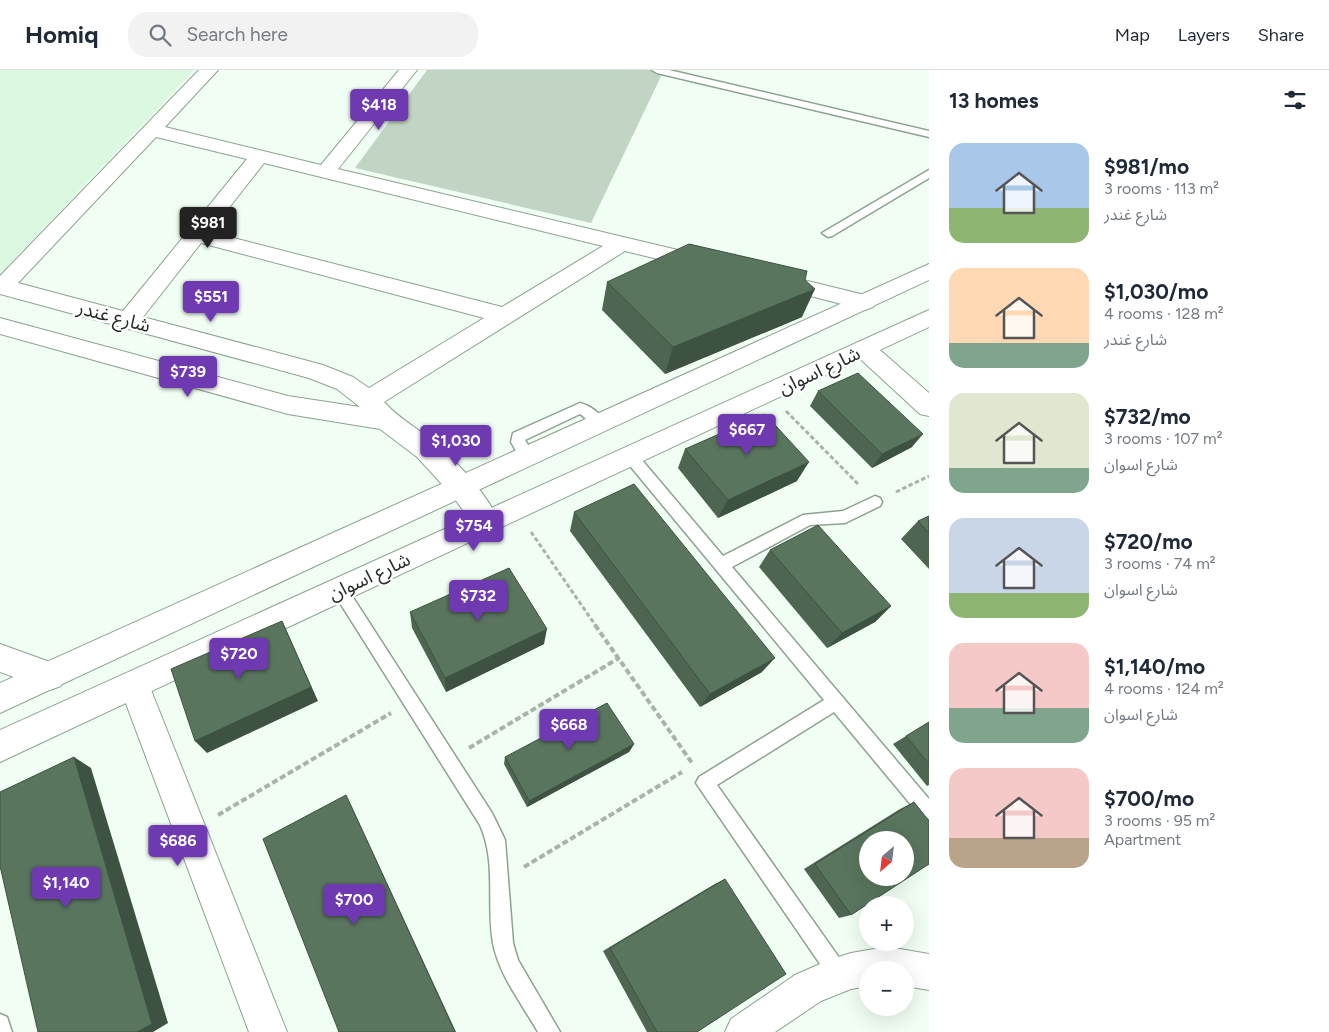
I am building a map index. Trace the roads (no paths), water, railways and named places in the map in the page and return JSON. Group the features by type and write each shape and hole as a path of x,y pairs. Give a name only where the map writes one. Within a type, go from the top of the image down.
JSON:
{"street":[{"path":"1,287 209,70"},
{"path":"325,172 408,70"},
{"path":"152,130 719,267"},
{"path":"128,320 259,156"},
{"path":"196,235 505,316"},
{"path":"368,400 622,244"},
{"path":"0,698 929,271"},
{"path":"758,276 865,302"},
{"name":"شارع غندر","path":"1,287 315,371 345,383 368,400 386,422 426,450 462,487 487,522"},
{"name":"شارع اسوان","path":"0,746 631,457 929,318"},
{"name":"شارع غندر","path":"0,326 288,406 386,422"},
{"path":"864,349 929,407"},
{"path":"0,658 50,676"},
{"path":"134,685 268,1032"},
{"path":"744,1032 800,991 838,973 880,966 929,972"}],"lane":[{"path":"657,70 929,134"},
{"path":"828,233 929,173"},
{"path":"631,457 835,702 923,806 929,810"},
{"path":"721,565 808,518 845,517 875,502"},
{"path":"340,590 486,819 496,840 503,943 510,965 550,1032"},
{"path":"835,702 705,783 838,973"},
{"path":"0,1024 2,1032"}]}
